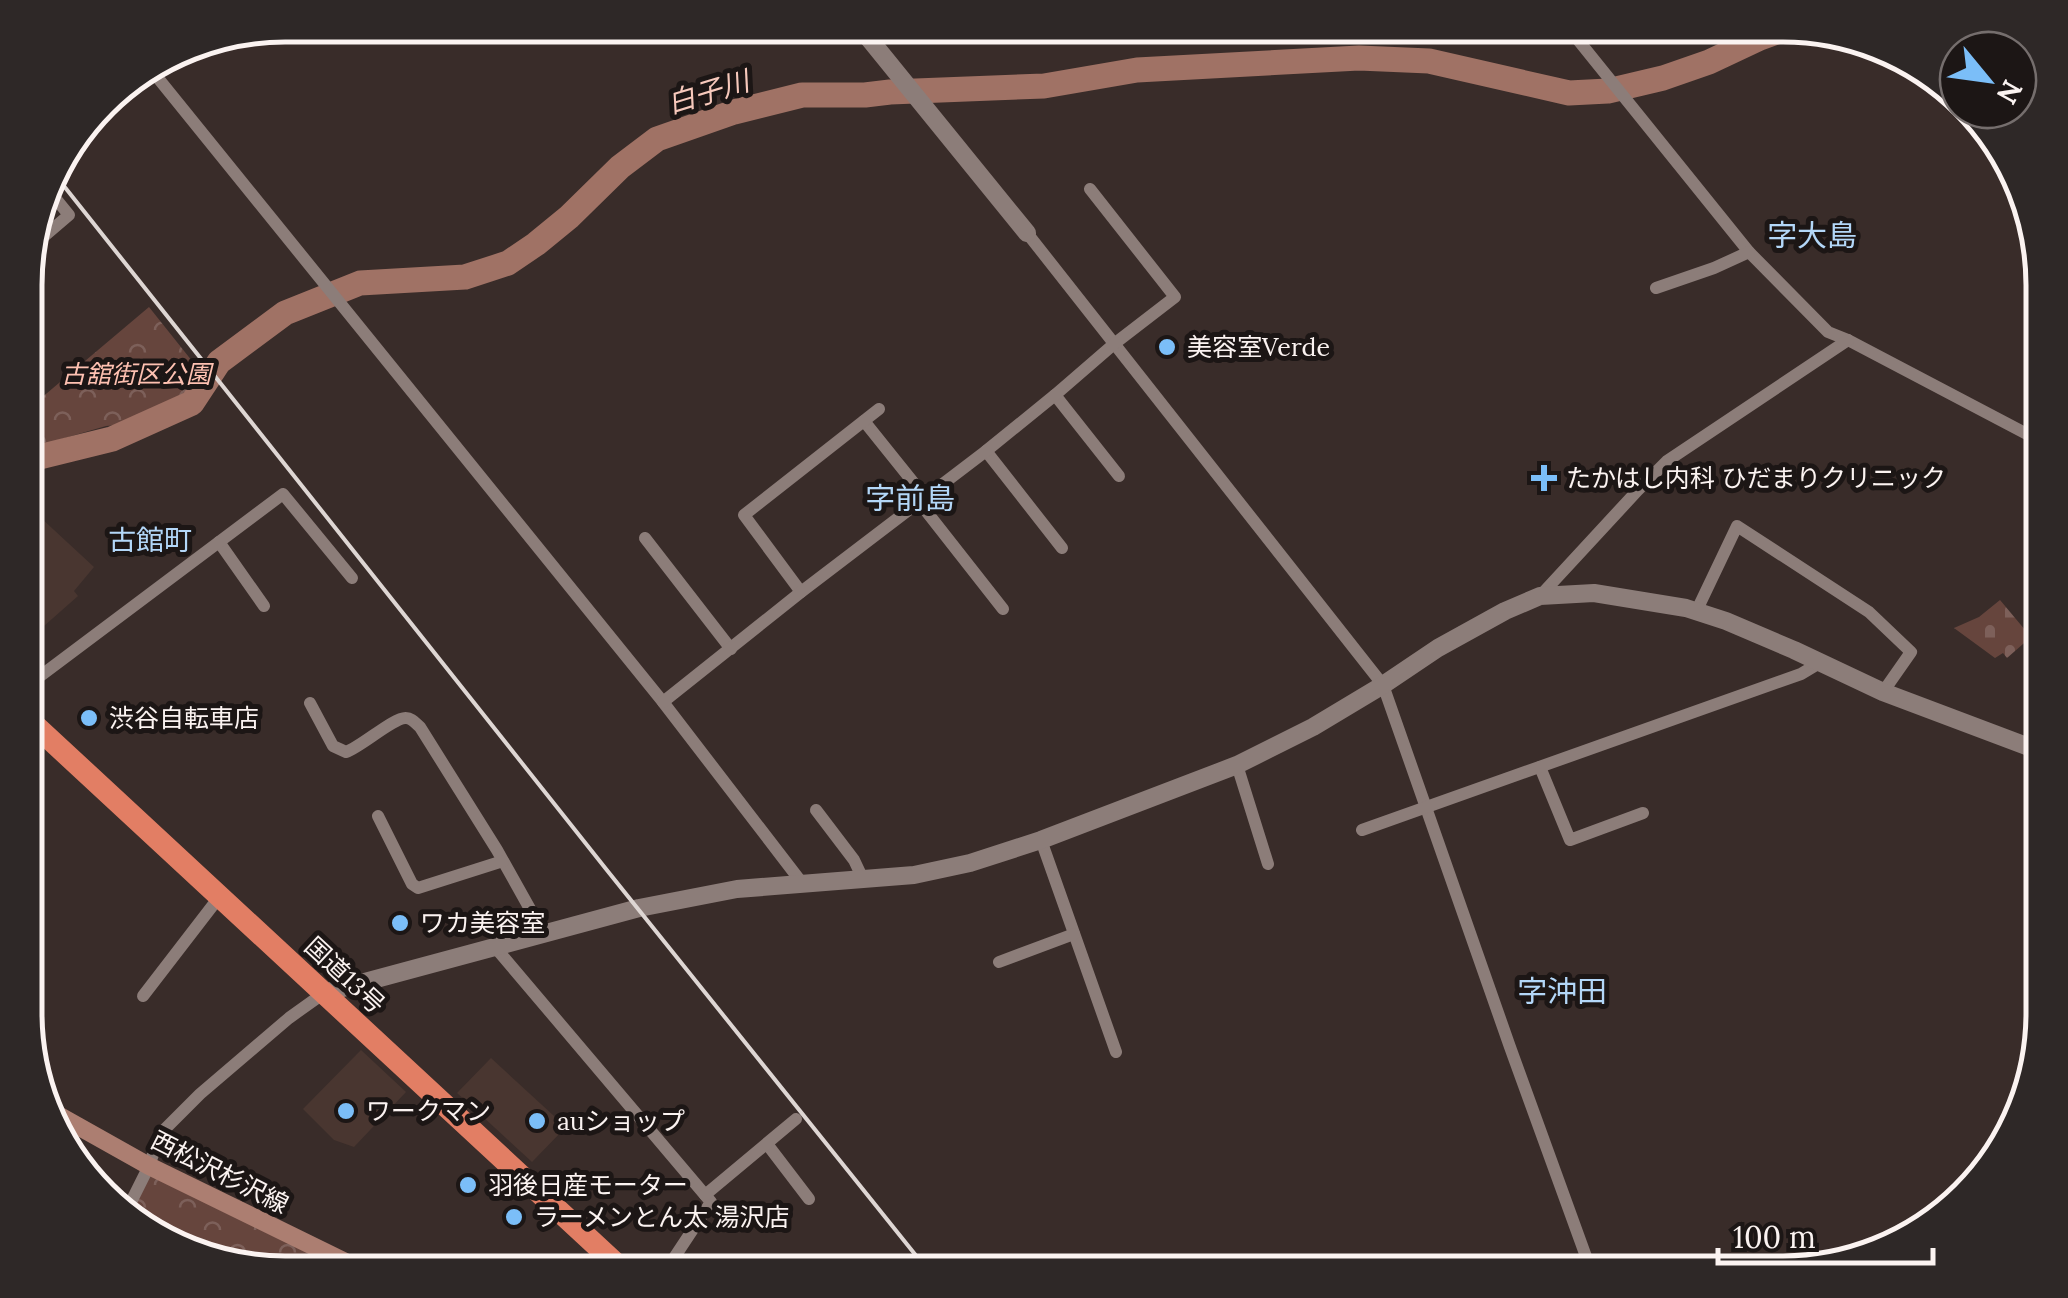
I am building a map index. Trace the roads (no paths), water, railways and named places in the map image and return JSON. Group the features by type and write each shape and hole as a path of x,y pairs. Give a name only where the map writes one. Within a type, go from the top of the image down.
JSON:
{"highway":[{"name":"国道13号","path":"42,736 607,1256"}],"main road":[{"name":"西松沢杉沢線","path":"68,1120 149,1166 333,1256"}],"street":[{"path":"1580,42 1749,252 1828,332 2025,434"},
{"path":"871,43 1027,233 1383,685 1586,1255"},
{"path":"159,79 663,702 802,884"},
{"path":"663,702 986,451 1175,297 1090,188"},
{"path":"49,232 68,216 57,202"},
{"path":"1656,288 1749,252"},
{"path":"1540,596 1668,461 1848,340"},
{"path":"1055,395 1120,476"},
{"path":"801,592 744,515 879,409"},
{"path":"864,420 1004,610"},
{"path":"986,451 1062,548"},
{"path":"42,675 283,494 352,578"},
{"path":"1696,612 1737,526 1869,612 1911,652 1884,692"},
{"path":"645,538 731,648"},
{"path":"219,542 264,606"},
{"path":"132,1200 160,1134 200,1094 324,993 655,905 737,890 914,876 970,864 1237,765 1313,727 1438,648 1540,596 1594,593 1726,621 1884,692 2025,746"},
{"path":"1362,830 1801,674 1821,662"},
{"path":"310,703 332,746 346,752 398,719 407,718 420,727 504,861 544,934"},
{"path":"1237,765 1268,864"},
{"path":"1540,767 1570,840 1643,813"},
{"path":"816,810 854,860 863,879"},
{"path":"378,816 412,884 418,888 504,861"},
{"path":"1041,840 1116,1052"},
{"path":"144,996 220,896"},
{"path":"999,962 1074,934"},
{"path":"495,946 711,1202 675,1256"},
{"path":"705,1195 796,1119"},
{"path":"767,1144 809,1199"}],"waterway":[{"name":"白子川","path":"42,456 112,439 192,403 219,362 285,313 360,283 465,277 508,263 569,217 620,167 657,139 734,112 802,95 1044,86 1137,70 1359,58 1429,61 1569,93 1608,91 1663,78 1751,42"}],"railway":[{"path":"64,186 916,1256"}],"place":[{"name":"美容室Verde","path":"1167,347"},
{"name":"たかはし内科 ひだまりクリニック","path":"1544,478"},
{"name":"渋谷自転車店","path":"89,718"},
{"name":"ワカ美容室","path":"400,923"},
{"name":"ワークマン","path":"346,1111"},
{"name":"auショップ","path":"537,1121"},
{"name":"羽後日産モーター","path":"468,1185"},
{"name":"ラーメンとん太 湯沢店","path":"514,1217"}],"district":[{"name":"字大島","path":"1812,236"},
{"name":"字前島","path":"910,499"},
{"name":"古館町","path":"150,540"},
{"name":"字沖田","path":"1562,992"}],"park label":[{"name":"古舘街区公園","path":"136,374"}]}
